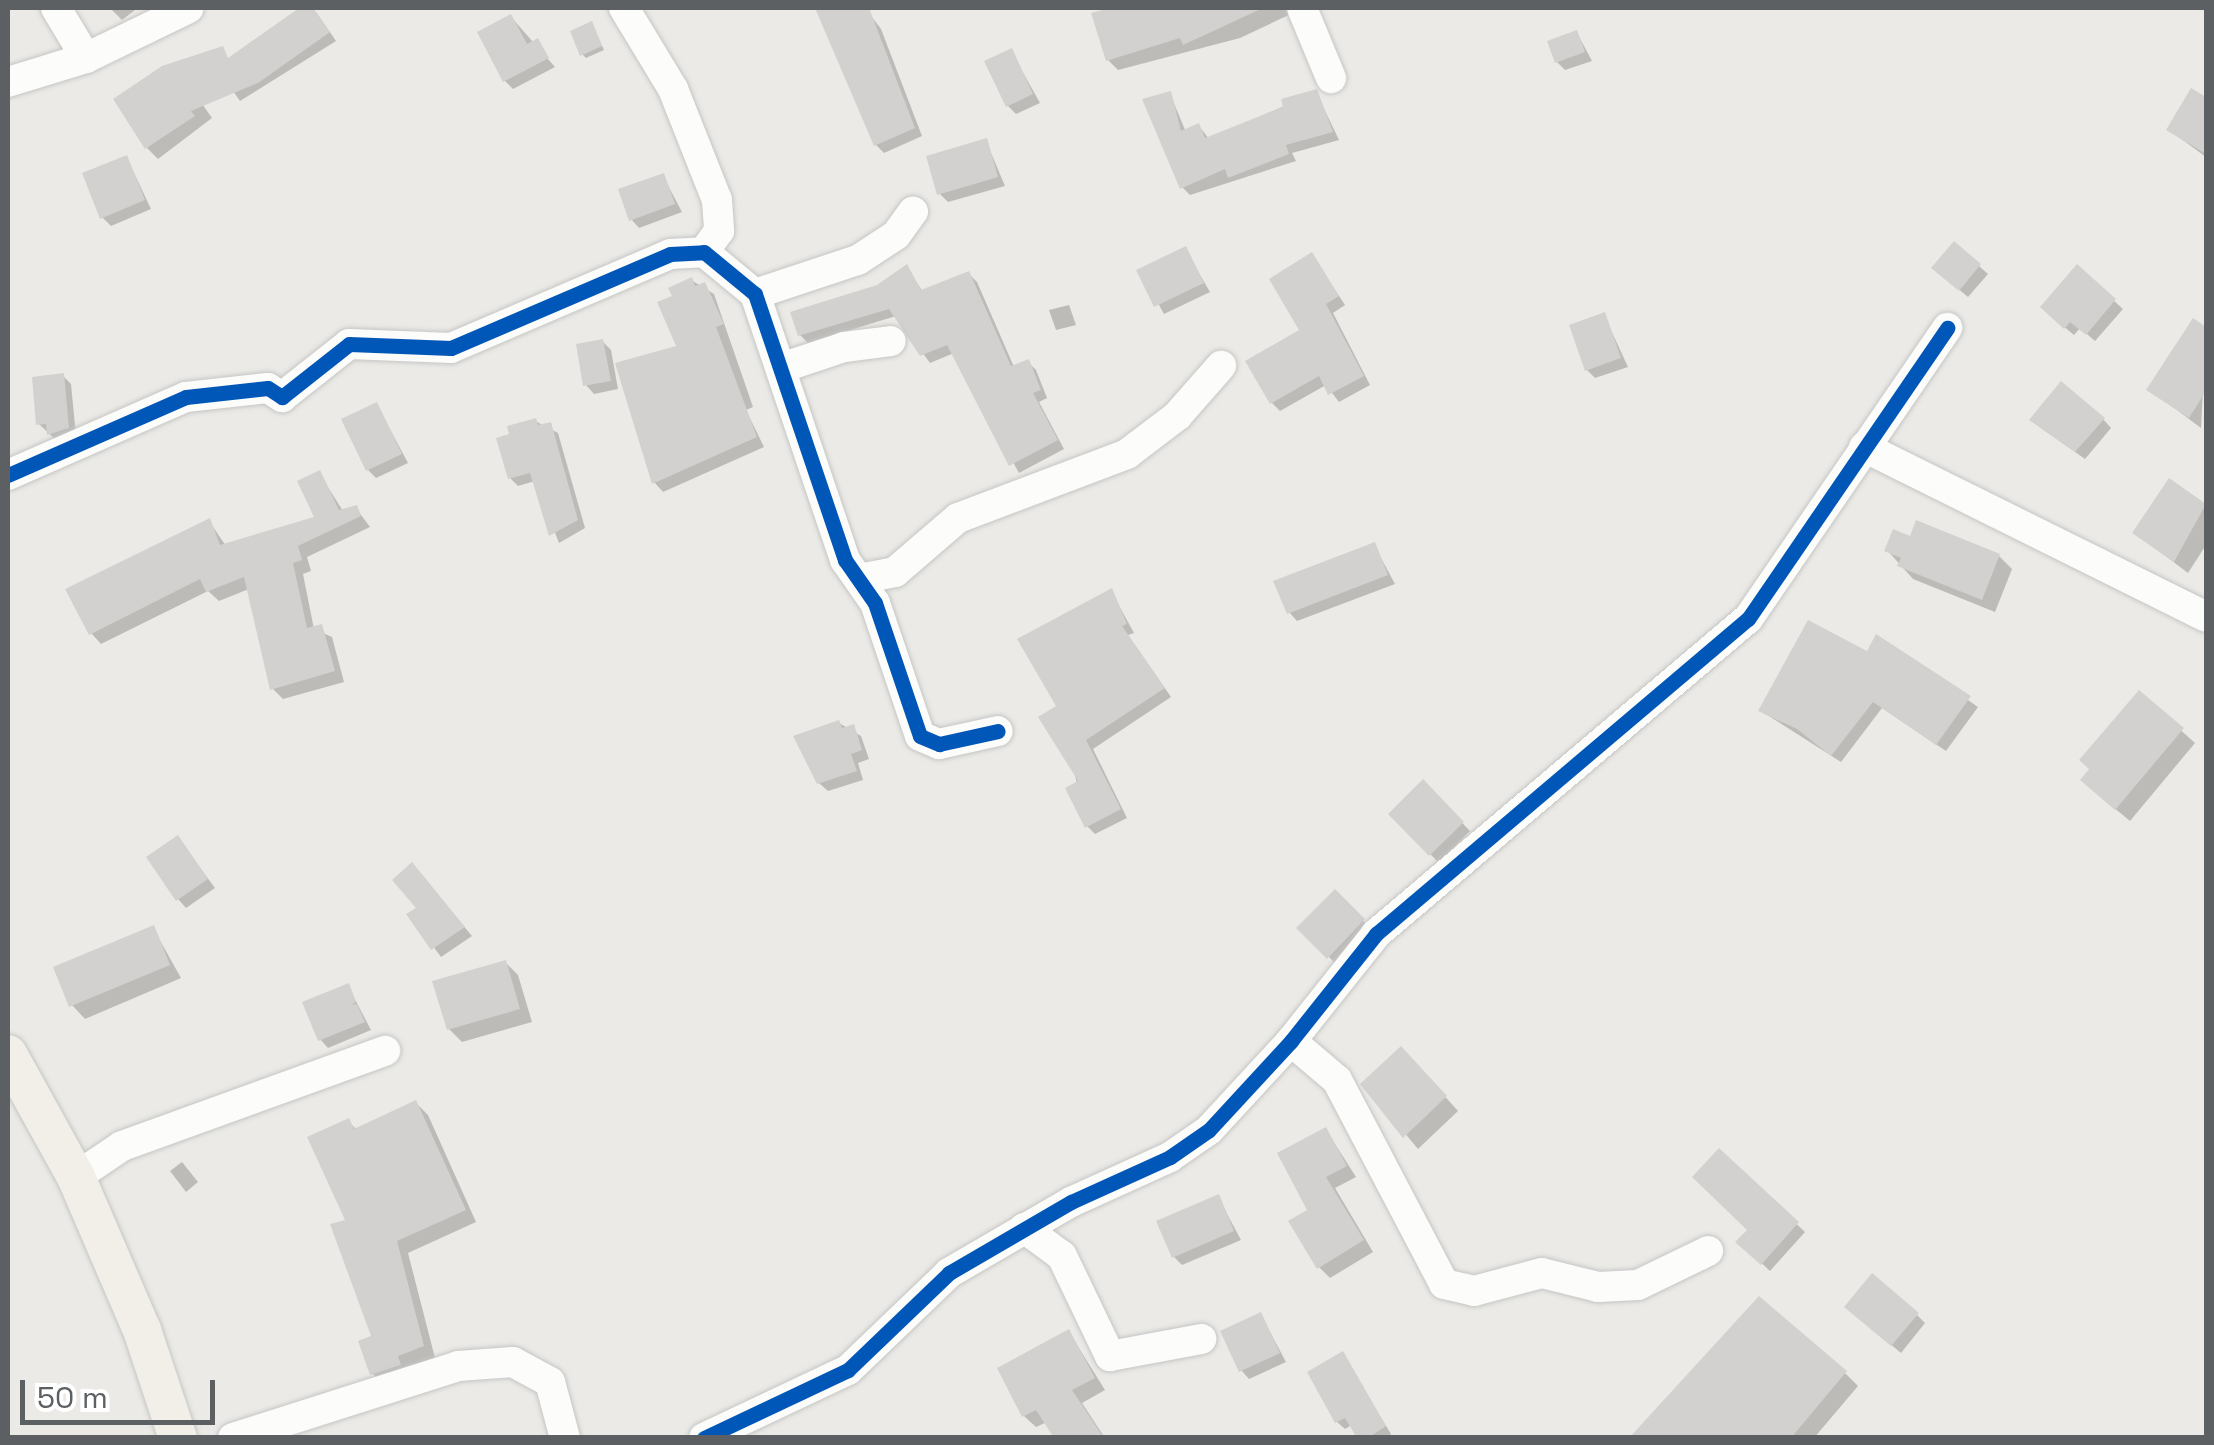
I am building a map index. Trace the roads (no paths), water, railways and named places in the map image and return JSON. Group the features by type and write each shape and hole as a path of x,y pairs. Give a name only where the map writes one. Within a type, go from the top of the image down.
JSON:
{"main road":[{"path":"8,1054 76,1177 142,1330 178,1438"}],"street":[{"path":"56,8 86,58"},
{"path":"8,82 86,58 189,8"},
{"path":"624,8 673,89 718,200 719,230 704,252"},
{"path":"1302,8 1330,78"},
{"path":"754,294 858,260 896,235 913,212"},
{"path":"8,475 186,397 268,388 282,397 349,344 450,348 670,254 704,252 754,294 784,367 845,560 875,603 920,736 939,744 998,731"},
{"path":"704,1438 848,1370 950,1273 1024,1228 1170,1157 1241,1099 1376,934 1748,619 1794,560 1864,447 1947,328"},
{"path":"784,367 844,347 891,341"},
{"path":"859,579 895,572 958,518 1127,454 1177,416 1221,366"},
{"path":"1864,447 2206,617"},
{"path":"1291,1041 1337,1080 1444,1284 1474,1291 1542,1273 1598,1286 1638,1285 1708,1251"},
{"path":"76,1177 122,1146 385,1051"},
{"path":"1024,1228 1062,1256 1110,1356 1201,1339"},
{"path":"233,1438 458,1366 513,1362 550,1382 565,1438"}]}
